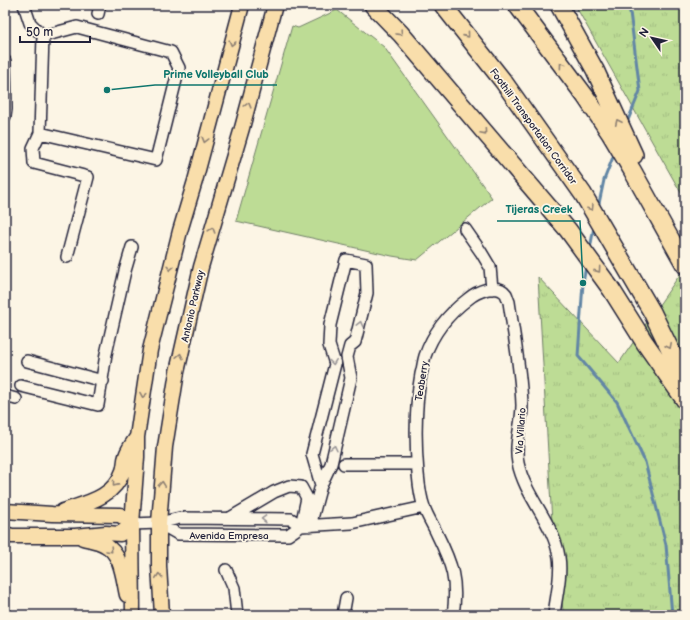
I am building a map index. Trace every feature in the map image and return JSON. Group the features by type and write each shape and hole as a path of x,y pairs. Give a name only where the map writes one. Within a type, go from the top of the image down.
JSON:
{"highway":[{"path":"373,5 401,34 568,230 611,289 645,343 685,400"},
{"name":"Foothill Transportation Corridor","path":"443,5 503,81 562,164 602,226 652,312 685,380"},
{"path":"517,5 585,96 622,152 683,262"},
{"path":"558,5 595,70 683,262"}],"main road":[{"path":"133,615 132,524 138,457 137,437 150,350 180,231 242,5"},
{"name":"Antonio Parkway","path":"162,615 158,562 158,523 165,447 177,372 190,311 207,244 242,128 276,5"},
{"path":"52,514 91,503 115,486 123,471 126,455 137,437"},
{"path":"5,511 52,514 120,515 132,524"},
{"name":"Avenida Empresa","path":"5,534 12,536 75,536 120,534 132,524"},
{"path":"75,536 105,545 117,558 122,569 133,615"}],"street":[{"path":"24,5 30,23 43,36 40,134 33,148 34,163 88,177 67,257"},
{"path":"40,134 156,160 179,68 171,52 77,27 43,36"},
{"path":"5,61 5,116"},
{"name":"Via Villario","path":"465,229 490,267 496,289 506,293 509,302 521,389 522,408 516,444 518,463 524,481 553,537 559,557 560,576 554,615"},
{"path":"21,386 98,405 103,381 106,354 132,247"},
{"path":"305,526 331,464 351,378 347,357 350,346 355,342 367,293 366,264 346,260 330,325 329,345 335,364 312,454 322,485"},
{"name":"Teaberry","path":"453,615 455,586 452,571 447,554 424,507 420,493 417,464 416,416 420,384 425,357 434,336 444,321 456,308 471,296 484,290 496,289"},
{"path":"26,361 103,381"},
{"path":"5,396 16,399"},
{"path":"344,464 417,464"},
{"path":"230,518 274,492 289,486 301,486 307,498 305,526"},
{"name":"Avenida Empresa","path":"158,523 178,534 288,535 305,526 352,523 424,507"},
{"name":"Avenida Empresa","path":"132,524 158,523 180,518 230,518 291,519 305,526"},
{"path":"226,570 234,588 237,615"},
{"path":"343,615 346,598"}],"green space":[{"path":"575,5 685,5 685,200"},
{"path":"337,10 384,47 492,198 417,260 392,256 236,221 292,26 298,28"},
{"path":"685,267 685,615 564,615 554,558 538,277 619,363"}],"waterway":[{"path":"626,125 640,91 630,12 627,5"},
{"path":"598,208 604,180 615,152"},
{"path":"590,249 594,227"},
{"path":"586,266 583,283 578,356 617,402 645,462 666,545 672,615"}],"place":[{"name":"Prime Volleyball Club","path":"107,90"},
{"name":"Tijeras Creek","path":"583,283"}]}
